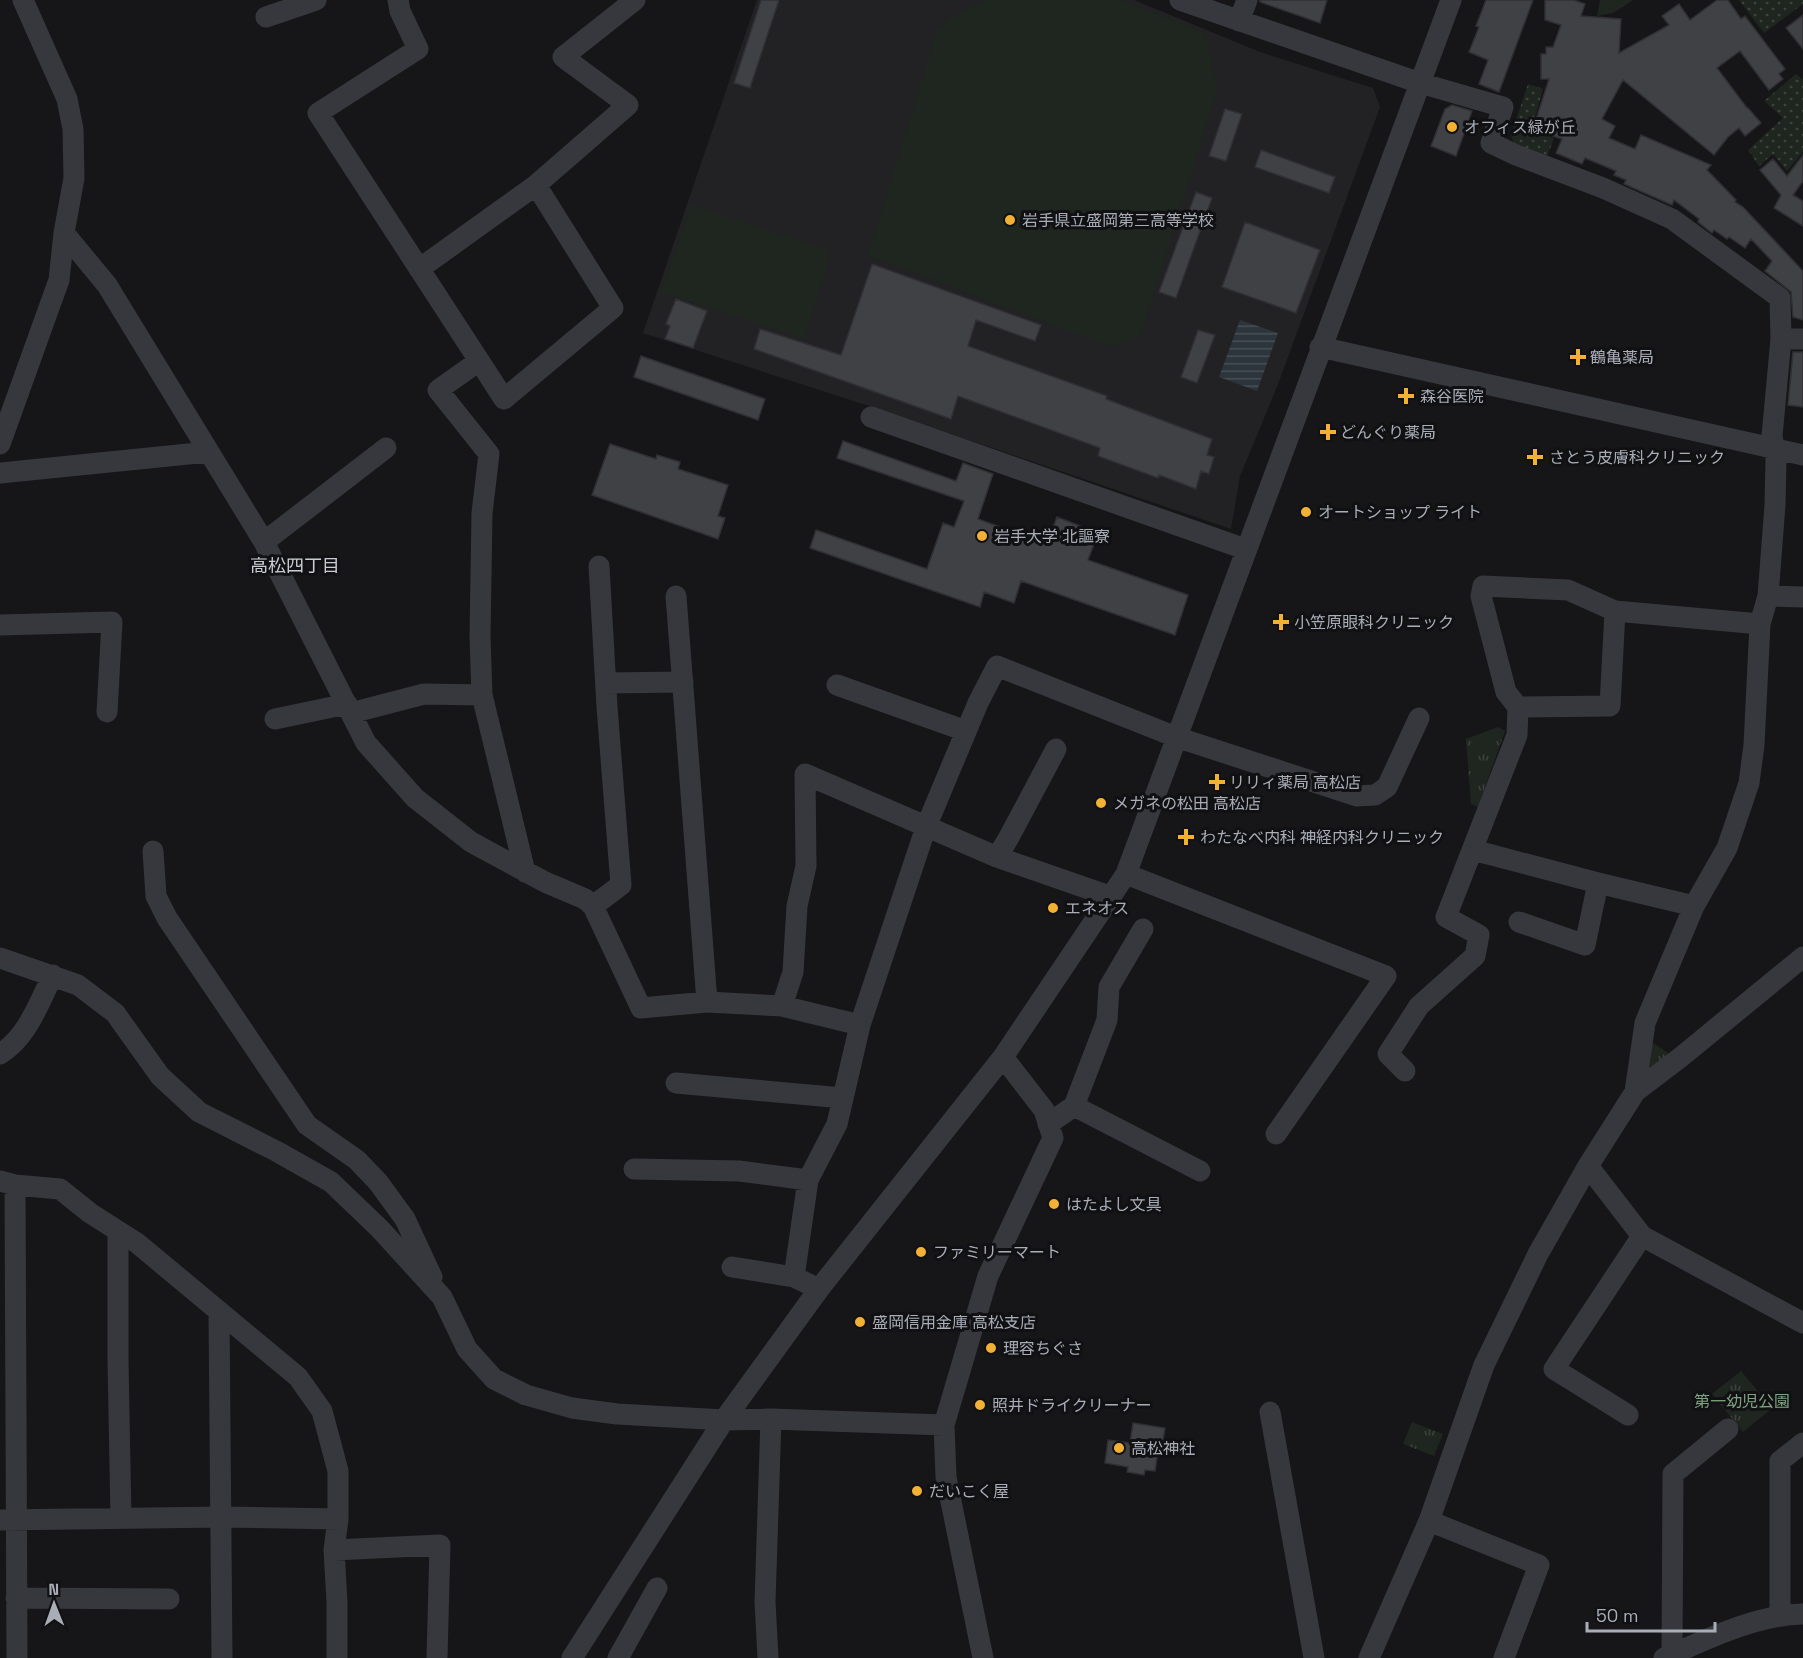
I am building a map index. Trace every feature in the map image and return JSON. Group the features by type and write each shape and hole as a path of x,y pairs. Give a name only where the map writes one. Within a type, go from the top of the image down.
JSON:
{"street":[{"path":"0,444 59,280 64,233 75,178 73,129 67,99 23,0"},
{"path":"266,17 316,0"},
{"path":"398,0 400,10 418,50 318,113 504,399 613,308 536,185"},
{"path":"419,269 536,185 628,105 563,57 635,0"},
{"path":"1180,0 1420,83 1503,107 1491,143 1516,155 1603,188 1672,219 1780,298 1781,339 1772,436 1775,449 1776,505 1768,596 1760,624 1754,745 1749,783 1727,848 1695,906 1645,1023 1635,1092"},
{"path":"1239,21 1247,0"},
{"path":"572,1658 724,1420 819,1289 1003,1057 1126,873 1451,0"},
{"path":"64,233 107,285 264,542 366,743 415,798 471,842 525,872 585,899 594,906 641,1008 707,1002 782,1006 860,1025"},
{"path":"1781,339 1803,339"},
{"path":"1320,347 1803,455"},
{"path":"479,361 438,390 489,454 482,513 480,637 482,695 525,872"},
{"path":"871,417 1245,549"},
{"path":"264,542 386,448"},
{"path":"0,473 208,452"},
{"path":"594,906 621,885 598,566"},
{"path":"1405,1071 1388,1054 1419,1006 1475,956 1479,935 1446,917 1517,735 1518,707 1506,692 1481,596 1483,586 1569,590 1615,611 1760,624"},
{"path":"676,596 707,1002"},
{"path":"1768,596 1803,597"},
{"path":"1518,707 1610,706 1615,611"},
{"path":"0,625 112,622 107,712"},
{"path":"794,1277 808,1180 837,1124 860,1025 926,827 966,731 997,666 1176,736 1357,796 1375,795 1387,787 1419,718"},
{"path":"606,683 683,682"},
{"path":"837,685 966,731"},
{"path":"275,719 349,709 424,694 482,695"},
{"path":"997,857 1056,748"},
{"path":"782,1006 794,972 797,906 806,866 805,774 997,857 1112,897"},
{"path":"1473,850 1695,906"},
{"path":"153,851 156,896 167,918 307,1125 357,1160 378,1182 405,1219 467,1349 494,1379 526,1395 572,1408 617,1414 724,1420 771,1419 944,1425"},
{"path":"1126,873 1386,976 1276,1134"},
{"path":"1519,922 1585,945 1598,883"},
{"path":"1048,1124 1074,1106 1107,1020 1109,987 1143,929"},
{"path":"0,957 78,985 115,1013 159,1076 199,1112 331,1182 380,1229 442,1297"},
{"path":"1369,1658 1429,1521 1484,1365 1538,1254 1588,1166 1635,1092 1801,962"},
{"path":"0,1054 11,1047 30,1022 53,975"},
{"path":"983,1658 946,1477 944,1425 988,1275 1053,1138 1044,1110 1003,1057"},
{"path":"676,1083 843,1098"},
{"path":"1074,1106 1200,1171"},
{"path":"1588,1166 1642,1236 1803,1323"},
{"path":"634,1169 739,1171 808,1180"},
{"path":"17,1658 16,1598 8,1573 7,1183 60,1189 90,1213 137,1243 298,1377 322,1411 338,1471 338,1519 334,1550 337,1658"},
{"path":"118,1231 117,1361 121,1518"},
{"path":"1628,1415 1554,1369 1642,1236"},
{"path":"732,1267 794,1277 819,1289"},
{"path":"219,1313 222,1658"},
{"path":"1270,1412 1314,1658"},
{"path":"768,1658 765,1602 771,1419"},
{"path":"1728,1429 1673,1474 1668,1656 1754,1622 1780,1615 1803,1614"},
{"path":"1780,1615 1780,1461 1803,1443"},
{"path":"8,1520 220,1517 338,1519"},
{"path":"1429,1521 1539,1565 1504,1658"},
{"path":"334,1550 440,1545 437,1658"},
{"path":"618,1658 657,1588"},
{"path":"16,1598 169,1599"}],"shaded area":[{"name":"岩手県立盛岡第三高等学校","path":"757,0 1134,0 1260,52 1373,88 1380,107 1277,387 1240,476 1231,529 869,406 643,333"},
{"path":"1240,320 1278,333 1257,391 1219,377"}],"green space":[{"path":"984,0 1121,0 1205,33 1218,89 1141,336 1110,347 868,255 936,34 949,18"},
{"path":"1600,0 1633,0 1613,13 1597,16"},
{"path":"1739,0 1803,0 1803,4 1764,33"},
{"path":"1796,74 1803,80 1803,152 1787,171 1773,154 1759,166 1748,150 1783,118 1764,101"},
{"path":"1528,84 1543,89 1531,131 1554,138 1547,157 1514,144 1511,135"},
{"path":"691,205 832,251 805,339 661,292"},
{"path":"1498,727 1505,731 1478,807 1471,804 1466,739"},
{"path":"1649,1040 1671,1055 1647,1073"},
{"name":"第一幼児公園","path":"1741,1371 1772,1408 1743,1432 1712,1394"},
{"path":"1412,1422 1443,1434 1434,1456 1403,1444"}],"building":[{"path":"761,0 779,0 750,88 734,83"},
{"path":"1260,0 1327,0 1320,23 1260,2"},
{"path":"1486,0 1533,0 1499,92 1479,84 1488,60 1469,52"},
{"path":"1545,0 1574,0 1585,4 1581,16 1621,19 1619,53 1669,25 1662,16 1679,4 1690,20 1717,0 1728,0 1741,19 1745,16 1785,69 1779,74 1783,79 1769,90 1740,51 1717,68 1761,123 1745,136 1739,128 1728,137 1714,155 1623,80 1602,119 1615,126 1609,138 1635,149 1641,135 1711,165 1707,170 1803,271 1803,320 1793,317 1791,292 1765,271 1772,261 1751,239 1745,248 1714,230 1712,233 1698,222 1699,219 1674,200 1672,205 1624,184 1626,180 1614,175 1616,171 1585,158 1582,164 1556,153 1562,139 1533,129 1549,79 1541,79 1541,54 1546,54 1546,47 1553,47 1561,25 1545,20"},
{"path":"1803,15 1803,49 1786,28"},
{"name":"オフィス緑が丘","path":"1452,105 1472,111 1456,156 1431,146 1445,109"},
{"path":"1225,109 1242,114 1226,161 1209,156"},
{"path":"1261,150 1335,177 1329,193 1255,167"},
{"path":"1803,155 1803,181 1793,195 1803,201 1803,226 1774,208 1781,195 1760,170 1773,159 1787,176"},
{"path":"1196,192 1212,198 1176,298 1159,292"},
{"path":"1245,222 1320,250 1296,313 1222,287"},
{"path":"872,264 1041,325 1035,341 976,320 968,346 1107,396 1106,399 1212,439 1207,455 1214,457 1209,474 1201,471 1196,489 1098,456 1100,448 958,396 951,419 754,349 760,329 841,355"},
{"path":"676,299 707,311 693,348 665,339 670,326 666,324"},
{"path":"1198,330 1215,335 1197,383 1181,377"},
{"path":"1793,352 1803,352 1803,407 1788,405"},
{"path":"641,356 765,399 758,420 634,377"},
{"name":"岩手大学 北謳寮","path":"843,441 956,481 963,463 993,474 978,519 1047,544 1057,517 1098,533 1088,560 1188,595 1175,635 1021,581 1014,603 984,592 980,607 810,548 816,530 927,569 943,523 954,527 964,501 837,458"},
{"path":"610,444 656,459 657,455 680,462 678,469 728,485 718,516 725,518 718,539 592,495"},
{"name":"高松神社","path":"1133,1423 1165,1428 1162,1446 1159,1445 1155,1471 1145,1470 1144,1475 1127,1472 1128,1467 1105,1463 1108,1440 1130,1443"}],"place":[{"name":"オフィス緑が丘","path":"1452,127"},
{"name":"岩手県立盛岡第三高等学校","path":"1010,220"},
{"name":"鶴亀薬局","path":"1578,357"},
{"name":"森谷医院","path":"1406,396"},
{"name":"どんぐり薬局","path":"1328,432"},
{"name":"さとう皮膚科クリニック","path":"1535,457"},
{"name":"オートショップ ライト","path":"1306,512"},
{"name":"岩手大学 北謳寮","path":"982,536"},
{"name":"小笠原眼科クリニック","path":"1281,622"},
{"name":"リリィ薬局 高松店","path":"1217,782"},
{"name":"メガネの松田 高松店","path":"1101,803"},
{"name":"わたなべ内科 神経内科クリニック","path":"1186,837"},
{"name":"エネオス","path":"1053,908"},
{"name":"はたよし文具","path":"1054,1204"},
{"name":"ファミリーマート","path":"921,1252"},
{"name":"盛岡信用金庫 高松支店","path":"860,1322"},
{"name":"理容ちぐさ","path":"991,1348"},
{"name":"照井ドライクリーナー","path":"980,1405"},
{"name":"高松神社","path":"1119,1448"},
{"name":"だいこく屋","path":"917,1491"}],"district":[{"name":"高松四丁目","path":"295,565"}]}
